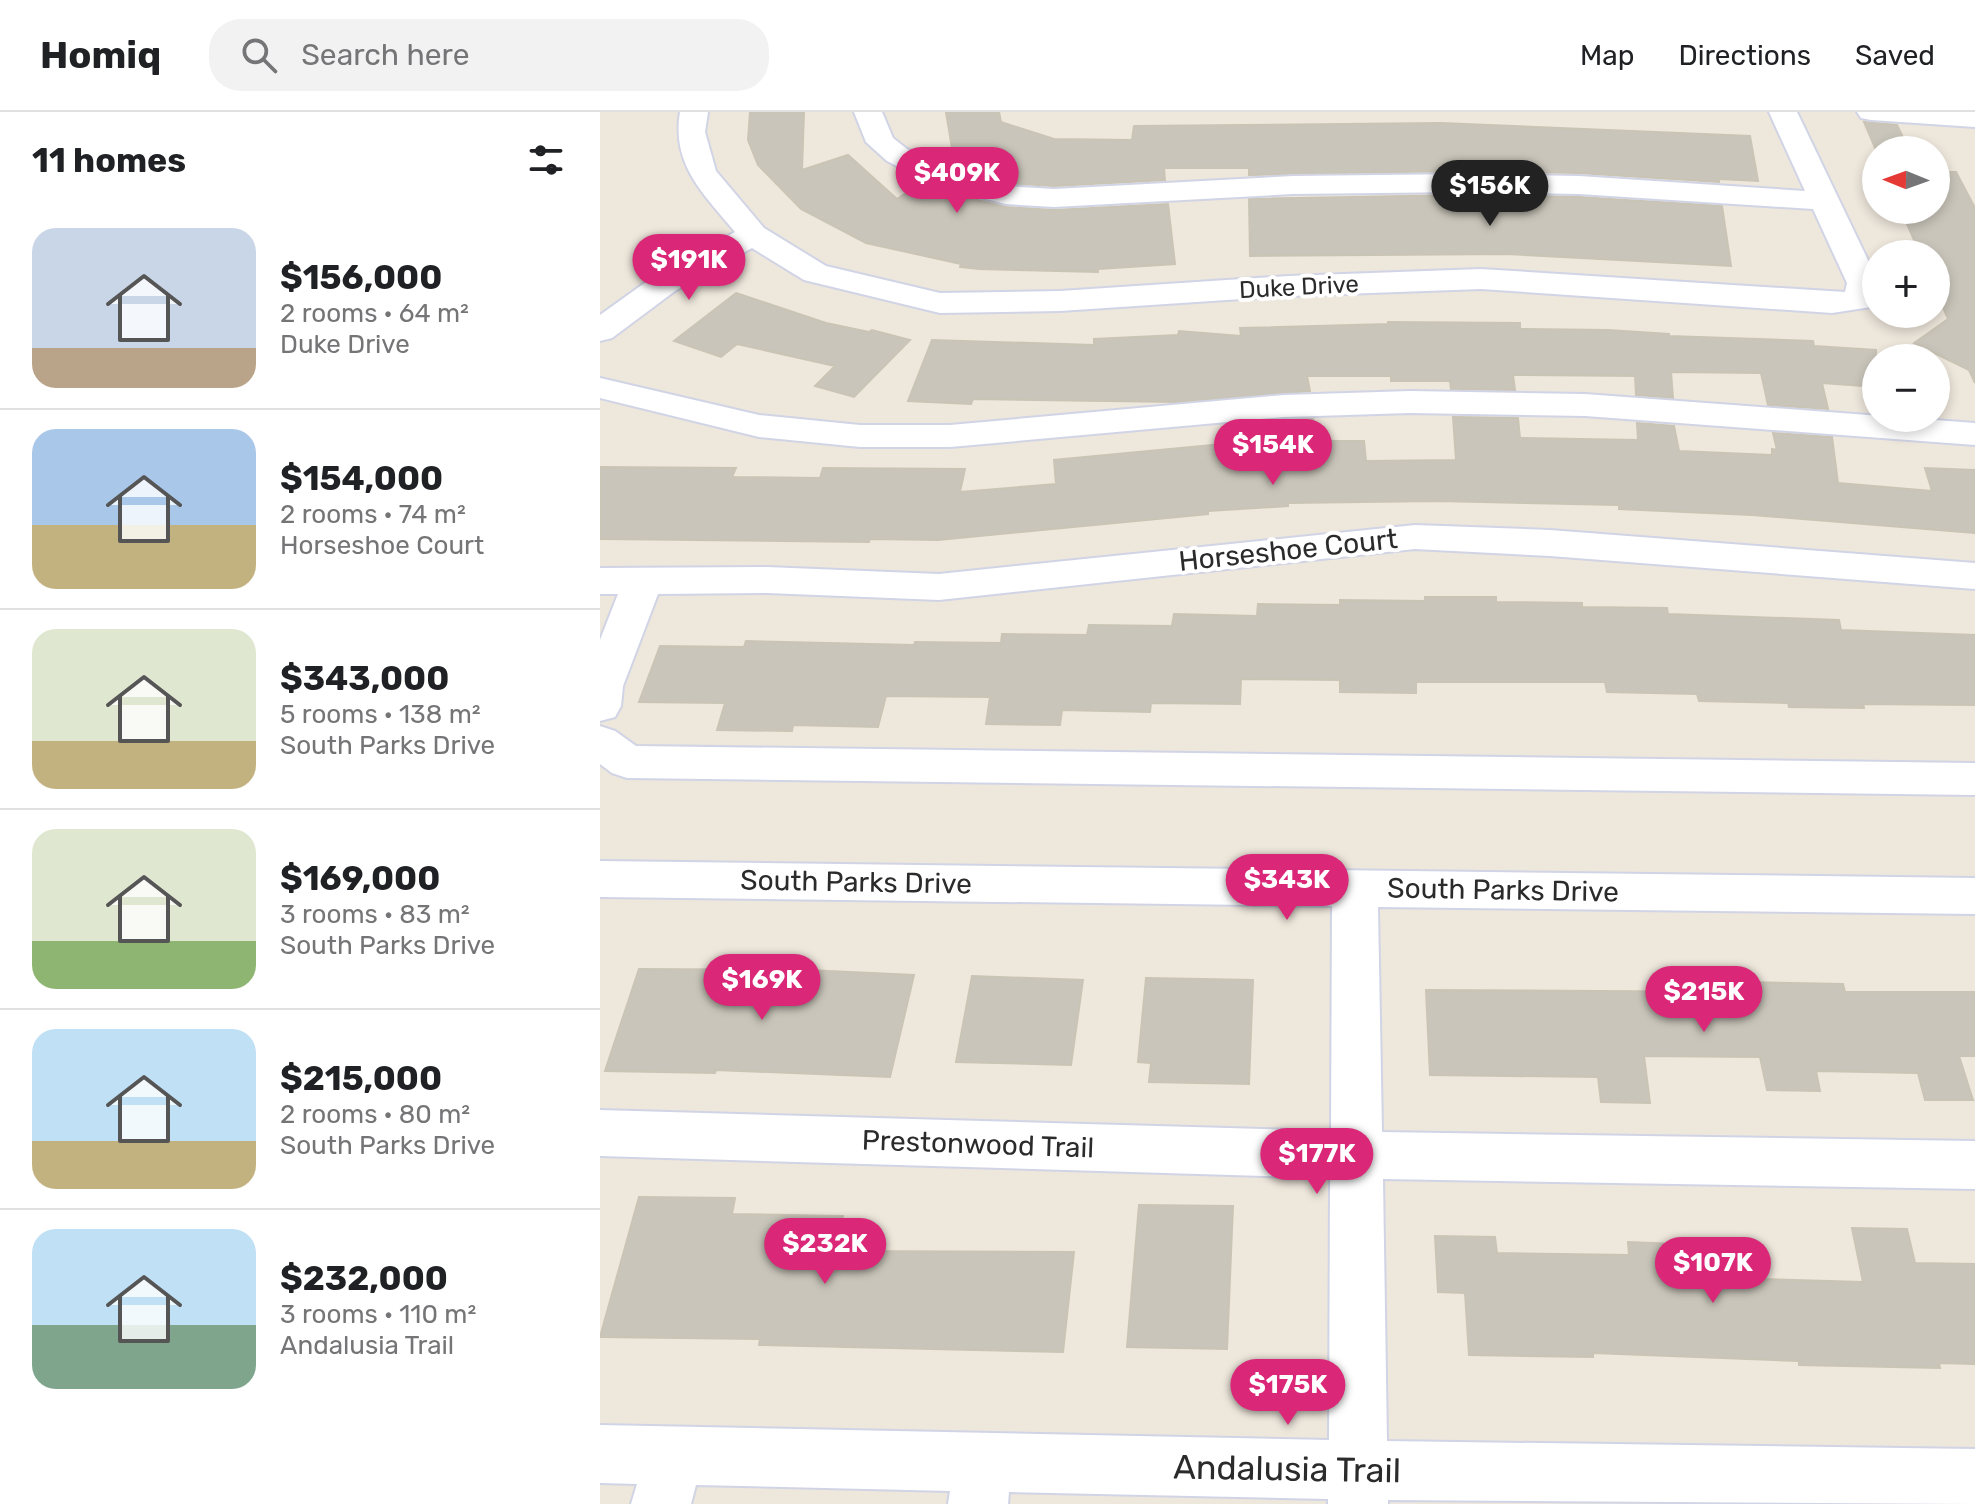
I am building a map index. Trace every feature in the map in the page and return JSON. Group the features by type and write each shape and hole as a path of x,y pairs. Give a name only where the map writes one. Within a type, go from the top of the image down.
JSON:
{"street":[{"name":"Duke Drive","path":"694,112 691,132 702,173 753,235 815,273 940,303 1060,301 1288,286 1481,279 1832,303 1860,300 1863,283 1825,201"},
{"path":"868,112 880,142 897,155 949,181 1006,195 1054,198 1293,185 1464,183 1579,185 1825,201 1783,112"},
{"path":"1871,112 1972,123"},
{"path":"600,331 664,284 753,235"},
{"path":"600,388 759,426 860,436 950,436 1284,406 1410,402 1585,405 1975,434"},
{"name":"Horseshoe Court","path":"600,581 767,580 939,587 1415,537 1550,543 1975,576"},
{"path":"600,706 602,686 643,581"},
{"path":"600,742 627,762 1975,779"},
{"name":"South Parks Drive","path":"600,879 1975,896"},
{"path":"1355,888 1358,1487"},
{"name":"Prestonwood Trail","path":"600,1133 1355,1155 1975,1165"},
{"name":"Andalusia Trail","path":"600,1454 668,1480 1749,1490 1975,1479"}],"building":[{"path":"750,112 804,112 802,170 848,155 897,199 922,182 937,190 1006,207 1054,210 1168,204 1175,264 1098,269 1098,272 979,269 866,243 801,209 758,165 748,140"},
{"path":"946,112 999,112 1001,122 1054,139 1132,140 1134,126 1441,123 1750,136 1758,181 1464,171 1249,175 1249,168 1164,168 1165,180 1054,186 1006,183 960,172 946,165 954,160"},
{"path":"1864,122 1897,125 1902,136 1870,136"},
{"path":"1950,172 1956,172 1975,208 1975,383 1969,370 1950,361 1950,344 1914,343 1935,328 1950,328 1950,240 1914,240 1907,224 1950,224"},
{"path":"1464,195 1579,197 1722,206 1731,266 1507,254 1250,256 1249,199"},
{"path":"736,293 826,323 910,340 854,397 815,386 835,366 737,344 721,357 674,341"},
{"path":"1520,323 1520,329 1608,330 1669,336 1813,341 1814,346 1862,349 1862,386 1822,383 1828,409 1768,405 1761,373 1671,372 1673,398 1636,395 1635,376 1513,375 1515,390 1451,389 1450,381 1391,381 1391,376 1307,376 1310,391 1178,402 973,399 971,404 908,401 932,340 1094,345 1094,339 1178,335 1179,331 1241,336 1240,328"},
{"path":"1453,417 1518,418 1520,438 1638,440 1637,423 1674,426 1679,451 1772,455 1772,449 1777,450 1773,433 1832,437 1838,483 1932,491 1925,468 1975,470 1975,533 1752,515 1619,509 1619,505 1437,501 1288,503 1288,506 1208,511 1208,514 938,540 600,539 600,467 736,468 732,477 820,478 823,468 965,469 960,492 1056,484 1054,460 1255,441 1254,423 1284,420 1313,419 1317,441 1364,441 1366,461 1456,460"},
{"path":"1425,597 1496,597 1496,602 1667,608 1668,614 1839,620 1841,630 1975,635 1975,705 1789,707 1788,703 1699,701 1697,694 1607,692 1605,682 1416,682 1416,693 1340,692 1340,680 1241,679 1240,704 1151,703 1150,712 1062,710 1060,725 986,724 990,697 886,696 878,727 793,725 792,731 717,730 725,703 639,702 660,646 744,647 746,641 914,645 915,642 1001,643 1002,634 1087,635 1089,625 1172,626 1174,614 1257,616 1258,604 1340,605 1340,600 1425,601"},
{"path":"639,969 806,970 914,975 890,1077 716,1070 715,1073 605,1071"},
{"path":"972,976 1083,980 1071,1065 956,1062"},
{"path":"1146,978 1253,980 1249,1084 1149,1082 1151,1063 1138,1062"},
{"path":"1746,982 1843,984 1845,992 1975,992 1975,1056 1959,1056 1973,1100 1925,1100 1918,1073 1816,1071 1820,1091 1767,1090 1760,1057 1644,1056 1650,1103 1601,1102 1598,1077 1430,1075 1426,990 1747,992"},
{"path":"639,1197 735,1198 732,1214 843,1216 836,1251 1074,1252 1063,1352 759,1345 760,1339 600,1337"},
{"path":"1139,1205 1233,1206 1227,1349 1127,1347"},
{"path":"1852,1228 1907,1229 1915,1263 1975,1264 1975,1364 1939,1363 1940,1368 1799,1365 1799,1361 1593,1353 1593,1357 1469,1355 1465,1293 1438,1292 1435,1236 1495,1237 1497,1253 1629,1255 1628,1242 1755,1247 1760,1279 1863,1282"}]}
